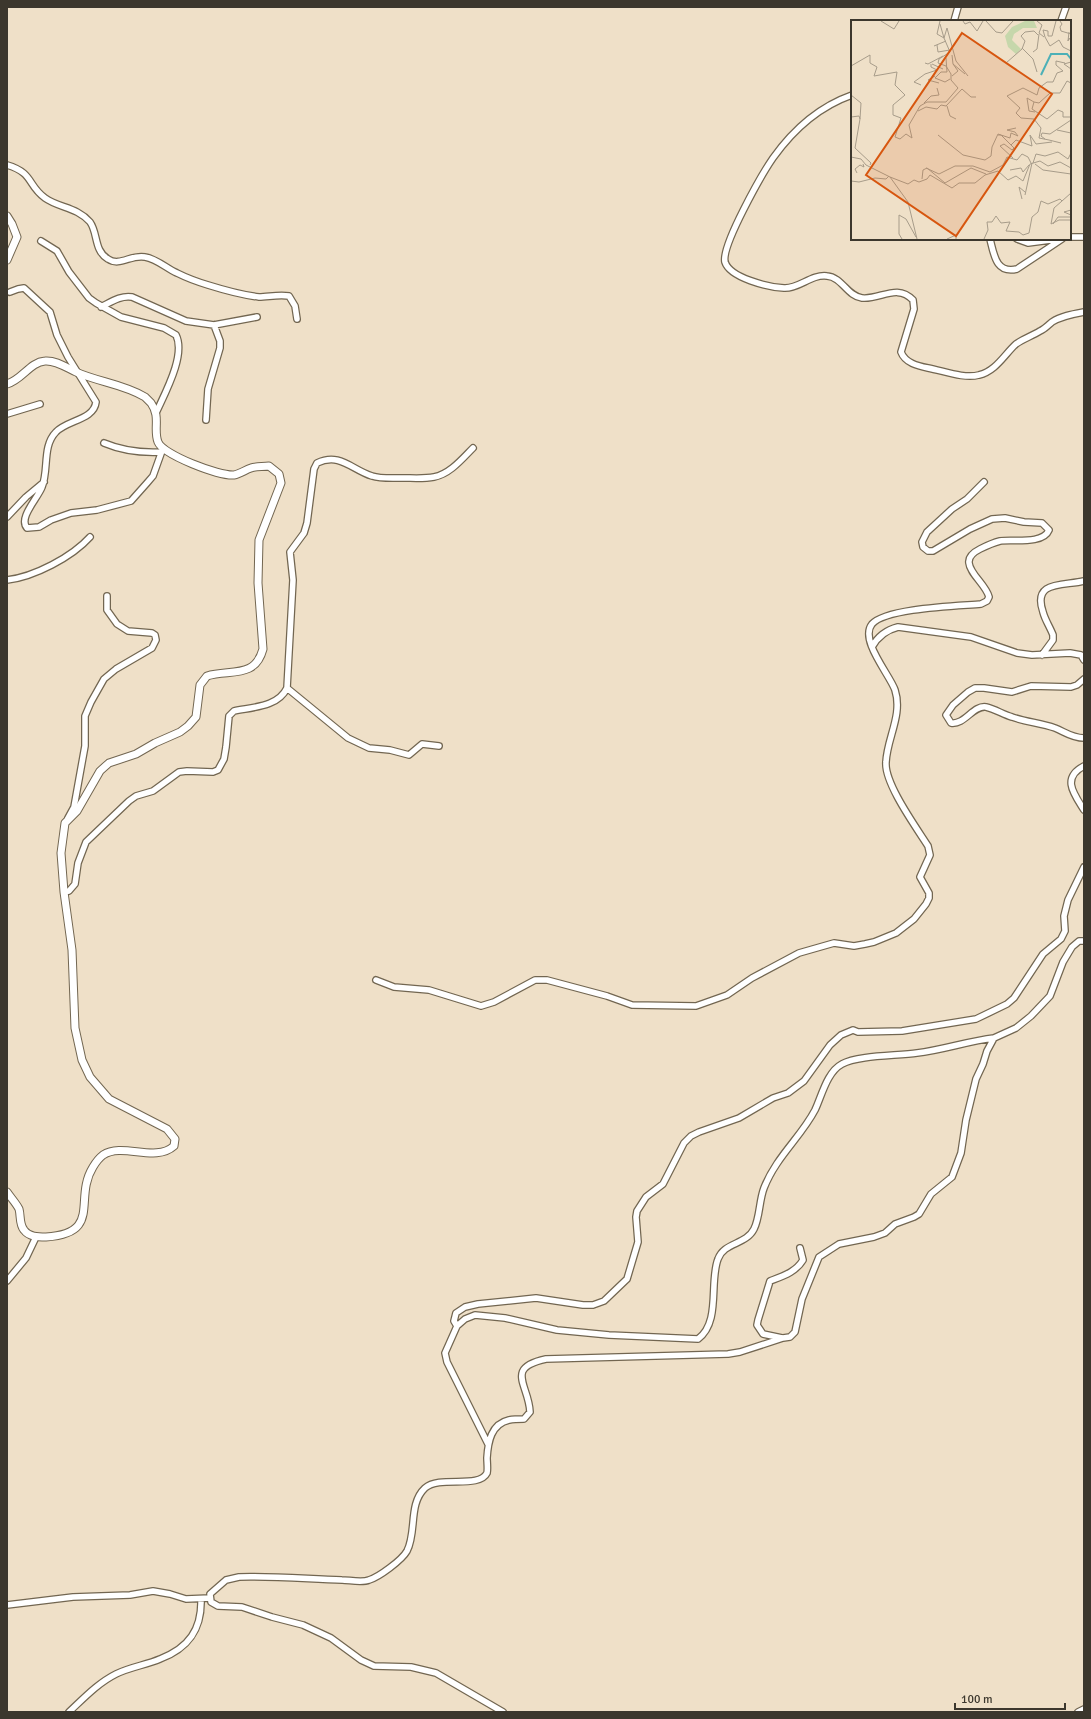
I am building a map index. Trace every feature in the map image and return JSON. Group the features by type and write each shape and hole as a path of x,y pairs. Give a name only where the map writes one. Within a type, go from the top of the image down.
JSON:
{"street":[{"path":"954,20 958,7"},
{"path":"1061,20 1066,7"},
{"path":"851,95 833,103 814,114 797,128 769,163 734,228 726,249 725,260 727,266 732,272 764,285 785,288 796,286 825,275 832,277 856,296 863,298 896,292 903,293 913,300 914,309 901,352 903,357 909,362 921,366 970,376 980,375 990,371 1015,345 1044,329 1053,322 1063,317 1084,312"},
{"path":"7,165 23,171 44,197 71,208 86,218 94,230 98,246 102,254 108,260 118,263 142,256 154,260 176,273 208,285 259,297 285,295 291,298 295,306 297,319"},
{"path":"7,216 17,237 7,260"},
{"path":"7,249 17,237"},
{"path":"1071,237 1084,237"},
{"path":"990,240 998,263 1002,268 1012,270 1017,269 1060,240"},
{"path":"1020,240 1028,243 1050,240"},
{"path":"41,241 57,251 77,283 89,298 101,307 121,317 164,328 176,335 179,343 177,362 156,413"},
{"path":"7,384 18,379 35,364 45,360 53,361 76,372 96,380 121,387 144,397 152,404 156,413 158,442 162,450 153,476 131,501 97,510 71,513 50,520 39,527 27,528 24,525 24,519 42,489 50,438 62,426 82,418 95,407 94,397 76,372 57,335 50,312 24,288 10,292"},
{"path":"101,307 120,298 132,297 186,321 214,325 257,317"},
{"path":"206,420 208,389 220,348 220,341 214,325"},
{"path":"7,414 40,404"},
{"path":"65,823 77,811 100,771 109,763 136,754 155,743 180,732 188,726 196,717 200,685 207,676 247,670 254,666 260,659 263,650 258,583 259,540 281,482 279,474 269,466 251,468 234,475 193,464 162,450 132,452 104,443"},
{"path":"64,892 69,891 75,884 81,852 86,842 118,810 136,796 153,791 179,772 213,772 218,770 224,759 229,716 231,713 273,702 284,695 287,688 293,580 290,552 304,533 307,523 315,466 324,460 330,459 338,460 372,476 388,478 432,478 440,475 457,464 473,448"},
{"path":"7,517 26,497 44,482"},
{"path":"376,980 394,987 429,990 481,1006 494,1002 535,980 547,980 607,996 632,1005 696,1006 727,995 752,978 799,953 830,944 854,946 874,942 896,933 906,926 922,910 929,898 929,893 920,877 930,855 928,846 893,788 887,774 885,763 894,725 897,699 895,690 872,647 869,637 869,629 872,624 883,616 940,607 981,604 987,601 989,597 988,592 972,570 969,562 971,556 976,551 991,543 1001,541 1032,540 1041,538 1047,534 1048,530 1042,523 999,518 984,522 970,529 933,551 928,551 923,547 922,542 927,532 952,509 967,499 984,482"},
{"path":"7,580 17,579 44,568 73,553 90,537"},
{"path":"1042,655 1052,640 1053,635 1040,603 1040,597 1048,586 1084,581"},
{"path":"7,1192 19,1210 23,1229 28,1234 36,1237 66,1234 80,1223 84,1217 85,1189 90,1172 104,1154 118,1151 162,1151 172,1148 175,1142 172,1134 166,1129 109,1099 90,1077 82,1060 75,1028 72,950 64,892 61,853 65,823 74,807 85,746 85,716 104,679 116,669 152,648 156,640 155,635 152,633 128,631 117,624 107,610 107,596"},
{"path":"872,647 880,636 890,629 898,627 971,637 1017,653 1042,655 1070,653 1081,656 1084,660"},
{"path":"1084,679 1071,688 1031,686 1012,692 975,688 953,705 946,715 951,723 956,724 980,708 989,708 1012,717 1054,727 1074,737 1084,738"},
{"path":"287,688 344,735 368,748 390,750 409,755 422,744 440,746"},
{"path":"1084,766 1077,770 1073,775 1071,783 1072,789 1084,810"},
{"path":"457,1326 454,1321 456,1313 465,1307 478,1304 536,1298 583,1305 593,1305 604,1302 627,1279 638,1242 637,1211 646,1197 663,1184 679,1151 691,1136 739,1118 773,1098 788,1093 804,1081 830,1045 841,1036 854,1030 858,1032 902,1031 976,1019 1007,1004 1014,998 1043,954 1061,938 1064,931 1064,916 1068,900 1084,867"},
{"path":"488,1444 447,1362 445,1353 457,1326 465,1319 475,1315 505,1318 557,1330 609,1335 698,1339 704,1334 715,1298 713,1282 720,1254 724,1248 749,1236 754,1229 764,1189 767,1183 780,1158 814,1112 830,1077 836,1068 842,1064 855,1060 916,1053 994,1038 1016,1028 1031,1016 1050,996 1063,962 1072,947 1079,941 1084,941"},
{"path":"210,1598 213,1591 226,1580 239,1577 368,1580 398,1561 406,1553 412,1534 412,1523 416,1503 424,1489 441,1481 473,1481 482,1478 487,1472 488,1444 490,1435 498,1425 508,1420 524,1419 530,1412 522,1380 522,1372 525,1366 546,1359 728,1354 740,1352 790,1337 795,1332 802,1299 819,1258 839,1244 880,1235 885,1233 895,1224 919,1214 931,1194 952,1177 962,1153 966,1120 976,1079 983,1064 986,1051 994,1038"},
{"path":"7,1281 26,1258 36,1237"},
{"path":"783,1338 763,1334 757,1325 770,1281 788,1274 799,1266 803,1260 800,1248"},
{"path":"7,1605 73,1597 130,1594 153,1591 186,1599 210,1598"},
{"path":"210,1598 214,1605 242,1607 303,1625 331,1638 362,1660 374,1666 411,1667 436,1673 502,1712"},
{"path":"69,1712 103,1682 116,1674 131,1667 159,1660 180,1648 191,1638 200,1622 201,1599"},
{"path":"1078,1712 1084,1709"}]}
